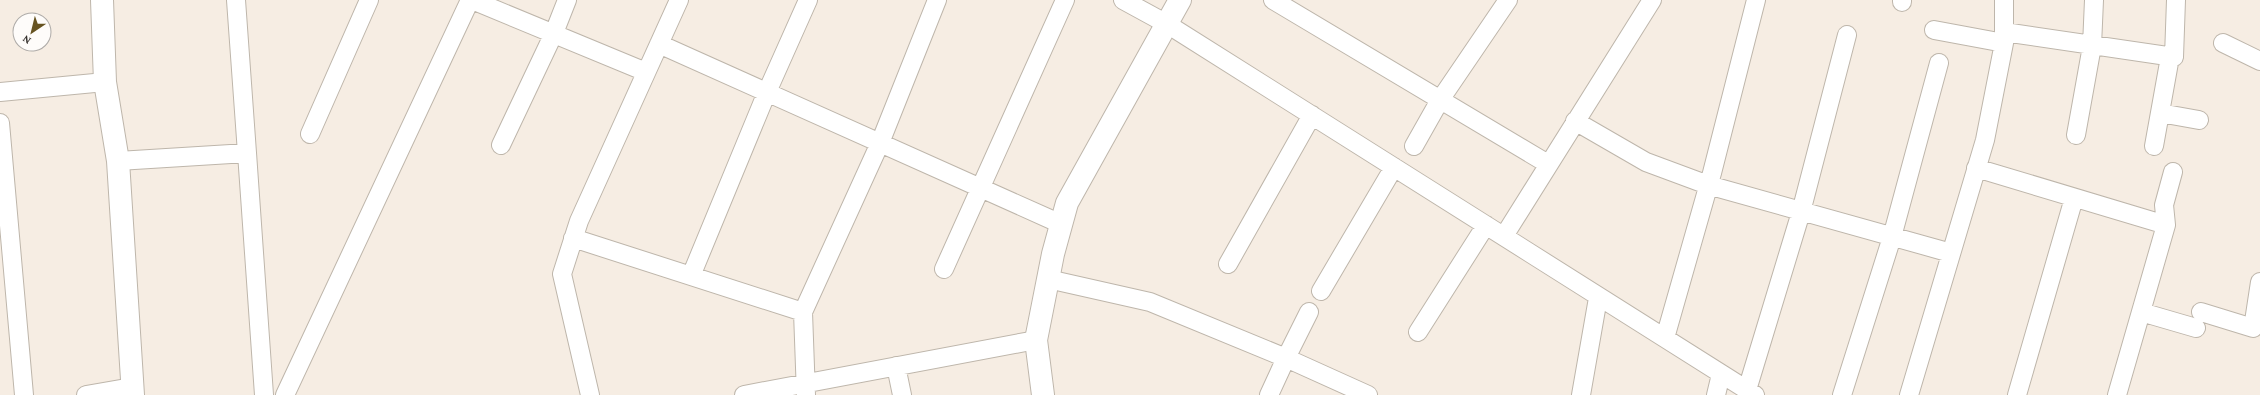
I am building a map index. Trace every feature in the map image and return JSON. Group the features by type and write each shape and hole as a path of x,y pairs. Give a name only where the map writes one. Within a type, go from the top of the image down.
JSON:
{"main road":[{"path":"102,0 105,82 118,161 133,391"},
{"path":"1043,395 1036,340 1048,279 1067,203 1180,0"}],"street":[{"path":"236,0 264,395"},
{"path":"310,134 370,0"},
{"path":"286,395 471,0 646,72"},
{"path":"501,145 554,33 567,0"},
{"path":"590,395 562,274 579,221 679,0"},
{"path":"691,276 767,92 808,0"},
{"path":"805,389 803,312 880,143 937,0"},
{"path":"944,269 1065,0"},
{"path":"1123,0 1167,24 1504,236 1598,298 1665,338 1751,393 1801,212 1847,35"},
{"path":"1273,0 1296,6 1440,100 1548,164"},
{"path":"1414,146 1440,100 1508,0"},
{"path":"1504,236 1652,0"},
{"path":"1665,338 1708,185 1756,0"},
{"path":"1909,395 1985,140 2004,38 2004,0"},
{"path":"2076,135 2092,46 2094,0"},
{"path":"1934,30 2092,46 2174,57 2176,0"},
{"path":"2223,43 2260,61"},
{"path":"659,44 1061,224"},
{"path":"2154,146 2170,57"},
{"path":"1842,395 1892,237 1939,63"},
{"path":"0,92 105,82"},
{"path":"2160,113 2199,120"},
{"path":"1228,264 1312,115"},
{"path":"1575,121 1646,162 1708,185 1951,253"},
{"path":"0,123 24,395"},
{"path":"118,161 247,153"},
{"path":"1321,290 1394,167"},
{"path":"1976,168 2166,225"},
{"path":"2117,395 2166,225 2164,205 2173,172"},
{"path":"2017,395 2074,198"},
{"path":"1418,332 1486,225"},
{"path":"573,238 803,312"},
{"path":"1048,279 1150,302 1286,358 1368,395"},
{"path":"2141,312 2253,328 2260,282"},
{"path":"1581,395 1598,298"},
{"path":"1270,395 1286,358 1309,312"},
{"path":"744,395 805,389 896,366 1036,340"},
{"path":"896,366 902,395"},
{"path":"1716,395 1721,374"},
{"path":"86,395 133,391"}]}
